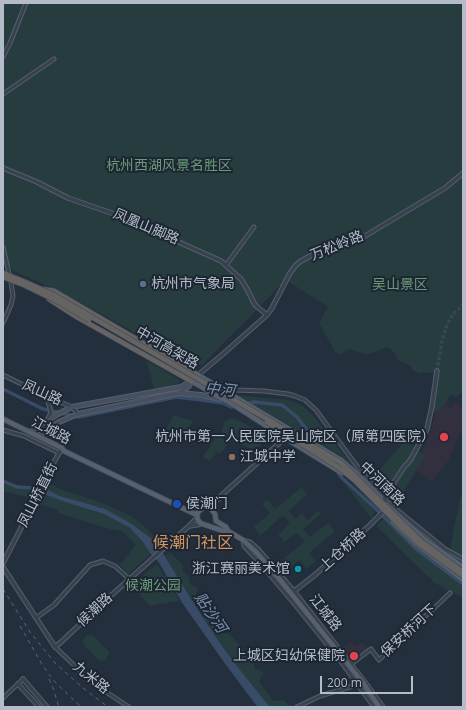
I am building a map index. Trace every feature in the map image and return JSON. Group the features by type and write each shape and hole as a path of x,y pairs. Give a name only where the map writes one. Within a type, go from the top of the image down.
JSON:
{"highway":[{"name":"中河高架路","path":"3,273 54,295 340,462 421,541 463,572"},
{"name":"中河高架路","path":"3,277 24,284 110,331 239,405 338,467 353,479 419,544 463,576"},
{"path":"37,288 54,291 198,374"},
{"path":"45,295 77,317 191,380"}],"main road":[{"path":"29,432 72,407 181,387 198,374"},
{"name":"中河南路","path":"198,374 341,460 424,539 463,567"},
{"path":"179,393 189,386 191,380"},
{"name":"中河南路","path":"191,380 236,406 284,439 338,470 352,481 382,514 416,544 463,580"},
{"name":"中河南路","path":"38,436 59,422 77,414 179,393 224,399"},
{"name":"江城路","path":"3,419 62,448 64,451 197,516 198,521 204,525 223,531 228,531"},
{"path":"197,516 200,509 209,508"},
{"name":"江城路","path":"209,508 213,511 216,521 226,527 228,531 243,540 262,559 364,684 380,707"},
{"path":"204,525 211,524 215,517"}],"street":[{"path":"3,57 26,3"},
{"path":"3,94 54,59"},
{"name":"凤凰山脚路","path":"3,168 37,182 68,198 123,217 218,259 241,279 255,305 267,315"},
{"name":"万松岭路","path":"198,374 267,315 290,273 301,261 316,253 350,243 365,236 445,188 463,173"},
{"path":"226,265 254,227"},
{"path":"3,247 11,282 12,296 11,305 3,323"},
{"path":"382,514 385,508 385,496 411,459 427,429 437,371"},
{"name":"凤山路","path":"3,375 72,407 77,414"},
{"path":"215,385 235,390 288,394 305,400 316,410 360,470 385,496 386,501 445,549 463,559"},
{"path":"44,394 48,401 51,413 50,417 46,421"},
{"path":"3,430 24,436 59,453"},
{"path":"209,508 284,439"},
{"name":"凤山桥直街","path":"3,563 62,448"},
{"name":"上仓桥路","path":"291,593 316,574 382,514"},
{"name":"候潮路","path":"55,647 163,550 189,526 197,516"},
{"path":"189,526 204,525"},
{"path":"36,618 54,605 90,565 103,561 115,566 129,579"},
{"path":"3,567 55,647"},
{"name":"江城路","path":"291,593 351,664 383,707"},
{"name":"江城路","path":"291,593 374,707"},
{"name":"保安桥河下","path":"351,664 371,649 379,660 402,636 450,593"},
{"name":"九米路","path":"55,647 103,690 129,707"},
{"path":"3,698 22,679 47,707"},
{"path":"297,707 320,696 350,687 357,683"},
{"path":"18,684 38,707"}],"shaded area":[{"name":"杭州市第一人民医院吴山院区（原第四医院）","path":"441,395 449,399 446,405 451,408 456,402 463,407 463,427 448,461 431,482 415,469 431,430"},
{"name":"上城区妇幼保健院","path":"351,642 356,647 362,642 369,650 352,662 342,649"}],"green space":[{"name":"杭州西湖风景名胜区","path":"3,3 463,3 463,392 455,397 451,394 439,411 434,412 434,373 422,372 419,374 412,369 411,366 398,360 394,352 387,347 367,355 350,349 340,354 336,353 319,323 328,307 286,280 202,365 194,366 148,342 125,327 65,294 12,270 11,267 3,265"},
{"path":"147,361 180,380 178,383 163,388 154,389"},
{"path":"236,395 288,400 303,406 315,418 328,436 360,473 342,456"},
{"path":"174,415 193,421 184,437 166,429"},
{"path":"233,418 260,431 263,439 260,446 251,449 218,435 219,433 222,433 225,421"},
{"path":"217,435 228,442 221,454 217,452 210,461 203,457"},
{"path":"406,440 425,456 394,507 450,551 459,503 463,492 463,568 424,539 392,505 370,480"},
{"path":"332,468 346,484 372,506 375,511 372,519"},
{"path":"3,483 18,488 32,490 28,497 3,491"},
{"path":"48,483 131,516 142,524 161,545 159,547 156,542 138,528 103,508 60,496 50,491 46,487"},
{"path":"302,487 307,494 289,511 295,519 302,513 307,520 318,511 321,514 303,529 310,537 328,523 334,532 309,553 316,561 307,568 299,560 289,569 281,561 305,541 297,533 283,543 282,538 278,535 290,523 283,515 260,536 254,527 270,513 262,504 267,499 275,509"},
{"path":"43,494 104,514 114,519 130,528 151,554 128,574 120,565 136,544 121,531 106,528 58,513 58,510 39,505"},
{"path":"383,519 414,549 463,586 463,598 435,583 377,527"},
{"path":"170,552 184,566 182,570 189,577 190,583 198,589 196,595 202,600 202,604 212,611 209,616 219,627 221,626 225,634 229,633 250,657 256,657 254,668 264,673 259,681 273,701 283,700 291,707 270,707 240,670 198,610 165,556"},
{"name":"候潮公园","path":"157,564 180,601 153,605 151,607 131,585"},
{"path":"88,635 93,636 109,651 105,660 99,660 84,645 83,640"}],"water":[{"path":"33,487 46,487 50,491 60,496 103,508 132,524 156,542 222,646 270,707 259,707 256,705 183,604 158,561 130,528 104,514 32,490"}],"waterway":[{"name":"中河","path":"3,389 43,409 79,417 176,397 223,403 231,407 237,405"},
{"name":"中河","path":"245,404 254,402 282,405 297,417 319,446"},
{"name":"中河","path":"337,471 341,477 373,506 415,548 463,584"},
{"name":"贴沙河","path":"3,481 17,487 33,488 37,490"}],"tunnel":[{"path":"437,371 442,341 447,325 453,314 463,305"}],"railway":[{"path":"3,589 30,632 55,663 83,688 108,707"},
{"path":"20,626 43,666 54,681 81,707"},
{"path":"49,679 59,707"}],"place":[{"name":"杭州市气象局","path":"143,284"},
{"name":"杭州市第一人民医院吴山院区（原第四医院）","path":"444,437"},
{"name":"江城中学","path":"232,457"},
{"name":"侯潮门","path":"177,504"},
{"name":"浙江赛丽美术馆","path":"298,569"},
{"name":"上城区妇幼保健院","path":"354,656"}],"district":[{"name":"候潮门社区","path":"193,543"}],"park label":[{"name":"吴山景区","path":"400,285"}]}
